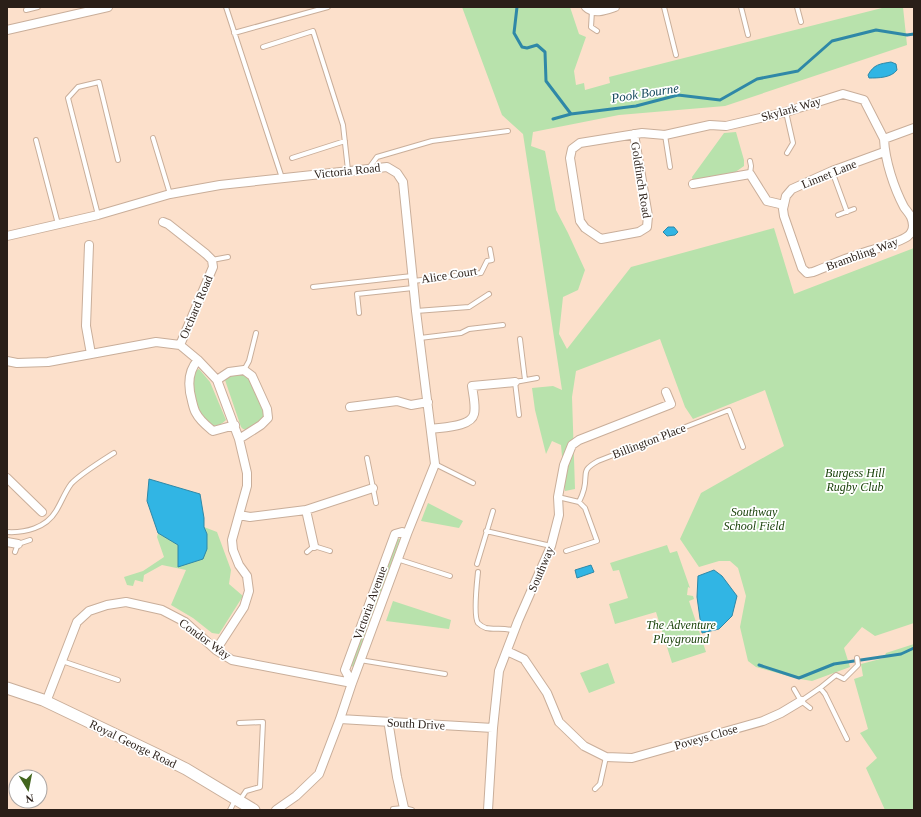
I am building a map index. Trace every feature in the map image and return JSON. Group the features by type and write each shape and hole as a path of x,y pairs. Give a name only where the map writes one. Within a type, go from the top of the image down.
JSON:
{"street":[{"path":"7,30 108,7"},
{"path":"589,9 604,11 610,8"},
{"name":"Skylark Way","path":"638,134 665,135 710,125 726,126 786,112 843,94 864,100 884,139"},
{"path":"884,139 914,128"},
{"name":"Goldfinch Road","path":"638,134 648,216 647,228 639,232 601,239 585,228 580,221 570,158 572,149 580,143 638,134"},
{"name":"Brambling Way","path":"784,205 784,216 802,268 807,273 900,241 909,236 914,230 911,216 904,207 888,167 884,152 884,139"},
{"name":"Linnet Lane","path":"784,205 786,196 792,189 884,152"},
{"name":"Victoria Road","path":"7,236 98,216 170,194 282,178 386,167 397,173 403,182 416,311 435,464"},
{"path":"692,184 750,174 767,201 784,205"},
{"name":"Orchard Road","path":"163,222 168,224 212,260 213,267 180,345"},
{"path":"88,245 86,326 92,354"},
{"name":"Orchard Road","path":"7,361 17,363 48,362 156,342 180,345 198,360 217,380 235,425 247,473 247,486 232,540 233,550 239,565 247,576 249,591 244,607 216,650"},
{"path":"198,360 193,366 190,376 190,392 196,413 204,424 213,431 235,425"},
{"path":"217,380 229,372 244,370 252,376 267,408 268,418 261,425 239,439"},
{"path":"431,429 466,424 472,420 475,413 472,386 515,382"},
{"name":"Southway","path":"488,810 493,728 499,671 551,546 559,515 558,498 564,465 572,445 579,440 671,404 666,392"},
{"path":"350,407 397,402 411,405 428,402"},
{"name":"Victoria Avenue","path":"276,810 296,796 319,774 406,534 435,464"},
{"path":"7,478 42,512"},
{"path":"239,515 250,517 306,510 372,488"},
{"path":"306,510 314,546"},
{"name":"Victoria Avenue","path":"352,683 345,670 395,534 402,532 406,534"},
{"path":"7,542 18,544"},
{"name":"Condor Way","path":"46,702 77,622 89,611 107,605 126,602 162,610 185,622 216,650 232,660 352,683"},
{"name":"Poveys Close","path":"507,651 524,659 547,693 559,722 584,746 606,757 632,758 763,721 781,713 801,701"},
{"name":"Royal George Road","path":"7,688 46,702 158,755 238,799 254,810"},
{"name":"South Drive","path":"340,719 493,728"},
{"path":"389,722 397,777 408,809"}],"lane":[{"path":"26,10 38,7"},
{"path":"226,7 282,178"},
{"path":"234,33 328,7"},
{"path":"664,7 676,55"},
{"path":"741,7 748,35"},
{"path":"797,7 801,22"},
{"path":"589,9 591,27 597,31"},
{"path":"263,47 313,31 343,125 348,170"},
{"path":"98,216 68,98 78,87 99,82 118,160"},
{"path":"786,112 793,143 787,153"},
{"path":"369,168 377,157 432,141 508,131"},
{"path":"665,135 670,167"},
{"path":"153,138 170,194"},
{"path":"36,140 58,226"},
{"path":"292,158 345,141"},
{"path":"750,161 752,166 750,174"},
{"path":"832,172 847,212"},
{"path":"838,215 854,209"},
{"name":"Alice Court","path":"413,282 481,273 486,261 492,260 490,249"},
{"path":"212,260 228,257"},
{"path":"313,287 413,282"},
{"path":"359,313 357,294 413,282"},
{"path":"416,311 468,307 489,294"},
{"path":"420,338 461,333 469,329 503,326"},
{"path":"244,370 249,361 256,333"},
{"path":"520,339 525,380"},
{"path":"519,415 515,382 537,378"},
{"name":"Billington Place","path":"579,502 584,488 585,473 589,466 598,461 729,410 743,447"},
{"path":"7,532 30,530 51,518 72,484 114,453"},
{"path":"367,458 376,503"},
{"path":"435,464 473,483"},
{"path":"558,498 579,502 585,508 597,541 566,551"},
{"path":"477,564 493,511"},
{"path":"486,531 551,546"},
{"path":"15,552 18,544 30,540"},
{"path":"307,552 314,546 330,552"},
{"path":"397,559 450,576"},
{"path":"478,572 475,615 477,622 487,628 508,628 515,631"},
{"path":"360,660 446,674"},
{"path":"61,661 118,680"},
{"path":"801,701 836,675 844,679 858,665 857,661"},
{"path":"820,688 825,694 847,739"},
{"path":"794,689 801,701 810,708"},
{"path":"230,810 246,791 260,787 263,722 240,723"},
{"path":"595,789 600,784 606,757"},
{"path":"393,809 408,809"}],"green space":[{"path":"462,7 570,7 579,34 586,37 574,71 576,85 584,83 585,90 610,83 609,77 886,7 903,7 907,45 725,106 619,115 533,132 531,146 545,151 556,210 585,270 578,290 563,297 559,334 567,349 631,267 774,228 794,294 914,248 914,623 875,636 862,627 844,648 850,667 812,681 756,667 748,661 740,627 746,596 738,568 730,561 719,561 699,567 680,539 701,493 784,446 765,390 693,419 685,407 660,339 576,371 572,397 575,489 565,491 561,445 552,441 546,454 535,410 532,388 553,386 562,390 523,134 502,115"},
{"path":"736,132 744,160 744,166 734,173 693,181 692,177 724,133"},
{"path":"199,369 210,382 226,420 217,426 209,424 202,417 193,395 194,374"},
{"path":"230,375 243,375 249,379 263,411 264,417 260,422 247,430 241,427 225,380"},
{"path":"428,503 463,521 459,528 421,521"},
{"path":"204,527 217,532 231,570 229,584 243,596 219,634 212,633 193,618 171,605 186,570 162,565 144,575 143,582 135,580 133,586 127,585 124,577 143,571 164,557 157,537 158,533 178,545 178,567 191,562 207,534"},
{"path":"397,538 400,539 354,667 351,666"},
{"name":"The Adventure Playground","path":"667,545 670,553 677,551 690,588 688,587 687,595 693,596 694,599 689,601 706,652 672,663 656,612 615,624 609,604 628,598 619,570 613,571 610,563"},
{"path":"393,601 451,620 449,629 386,621"},
{"path":"914,644 914,810 885,810 866,768 877,758 860,733 868,729 854,679 863,676 861,664 884,658 886,653"},
{"path":"608,663 615,683 589,693 580,673"}],"water":[{"path":"891,62 896,64 897,70 894,73 884,77 869,78 868,75 870,71 875,67 880,64"},
{"path":"668,227 674,227 678,232 675,235 667,236 663,232"},
{"path":"149,479 200,494 204,527 207,534 207,549 203,559 178,567 178,545 158,533 147,501"},
{"path":"591,565 594,572 577,578 575,570"},
{"path":"714,570 722,576 737,596 732,616 719,629 702,633 697,597 698,576"}],"waterway":[{"name":"Pook Bourne","path":"517,7 514,33 522,47 527,48 537,45 545,52 546,81 571,114 636,106 678,95 720,100 757,79 798,71 832,41 876,30 907,35 914,34"},
{"path":"553,119 571,114"},
{"path":"759,665 799,678 834,664 901,654 914,648"}],"park label":[{"name":"Burgess Hill Rugby Club","path":"855,480"},
{"name":"Southway School Field","path":"754,519"}]}
